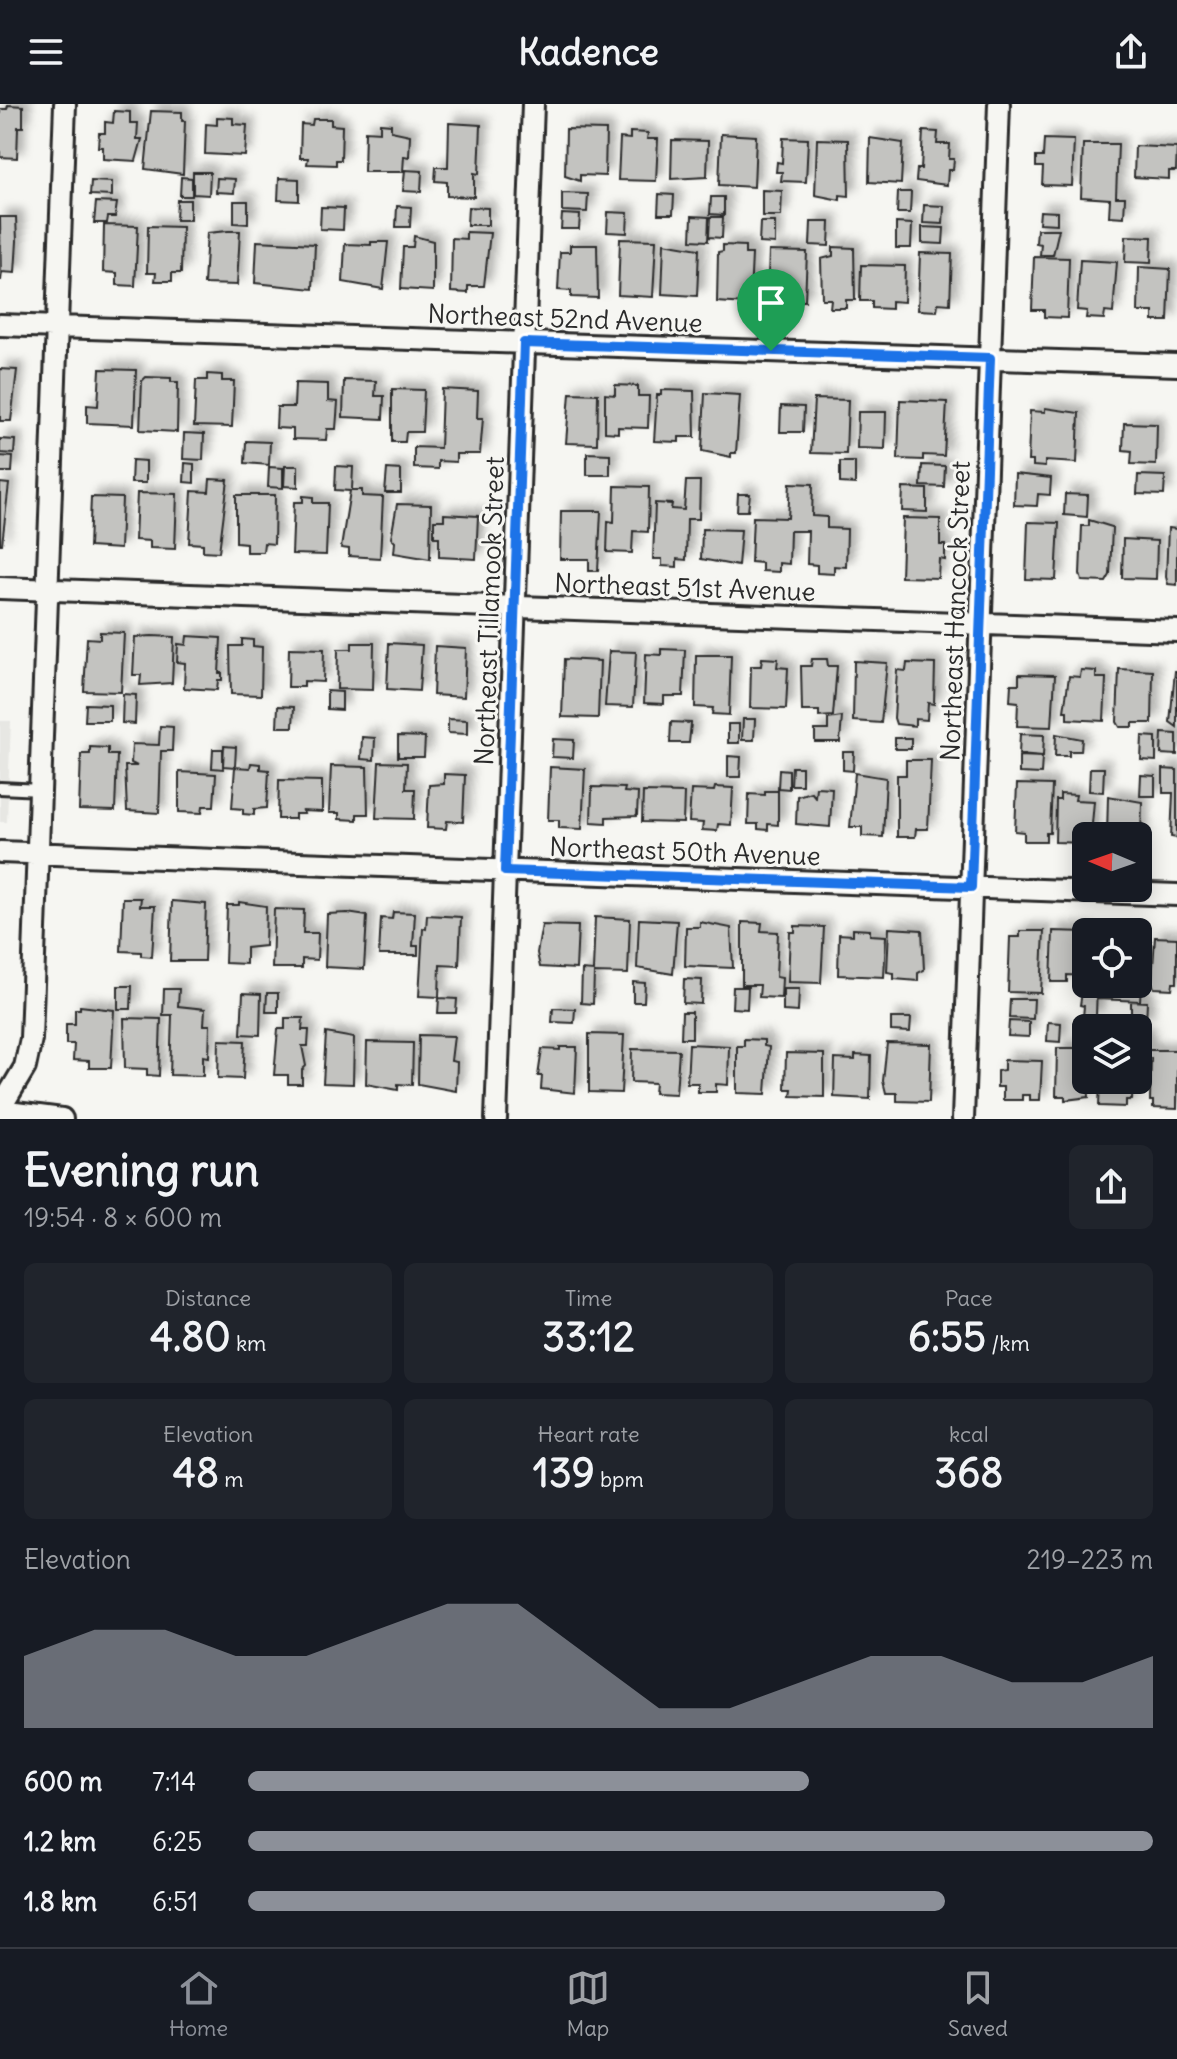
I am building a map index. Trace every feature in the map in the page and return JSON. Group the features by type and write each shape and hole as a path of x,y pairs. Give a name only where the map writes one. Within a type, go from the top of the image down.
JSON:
{"street":[{"path":"62,1119 0,1114 25,1067 31,1039 65,104"},
{"name":"Northeast Tillamook Street","path":"496,1119 533,104"},
{"name":"Northeast Hancock Street","path":"963,1119 999,104"},
{"name":"Northeast 52nd Avenue","path":"0,325 1177,365"},
{"name":"Northeast 51st Avenue","path":"0,588 1177,631"},
{"name":"Northeast 50th Avenue","path":"0,852 1177,895"}],"lane":[{"path":"0,788 41,790"}],"shaded area":[{"path":"0,721 11,721 7,822 0,822"}],"building":[{"path":"8,105 23,106 23,127 18,127 17,158 0,157 0,109 7,109"},
{"path":"114,111 130,112 130,123 138,123 137,139 142,139 136,161 103,159 103,147 98,147 99,133 105,133 105,122 113,123"},
{"path":"151,111 182,112 182,121 185,121 183,174 145,169"},
{"path":"217,117 233,118 233,124 247,125 245,156 205,154 206,124 217,125"},
{"path":"313,119 331,119 331,125 342,126 341,160 336,160 336,165 307,164 308,158 300,158 301,124 312,125"},
{"path":"380,123 391,124 391,131 410,135 409,157 404,156 403,172 364,172 365,131 380,132"},
{"path":"449,123 481,125 479,174 474,173 474,197 447,196 447,182 435,181 436,167 448,167"},
{"path":"566,129 606,130 605,176 580,175 580,181 565,176"},
{"path":"923,131 938,132 937,144 950,144 949,159 954,159 953,170 948,170 947,185 916,181 917,169 921,169"},
{"path":"630,132 648,133 647,139 658,139 656,181 618,180 620,138 630,139"},
{"path":"721,134 756,136 754,187 719,185"},
{"path":"783,138 808,139 806,182 781,181 782,172 776,172 777,162 782,163"},
{"path":"870,138 903,143 901,184 869,182"},
{"path":"817,139 848,140 849,196 840,195 840,200 815,195"},
{"path":"1044,139 1074,140 1072,186 1042,185 1043,167 1036,167 1036,157 1043,157"},
{"path":"672,140 708,141 707,177 671,179"},
{"path":"1083,144 1118,144 1116,197 1125,197 1124,217 1109,216 1110,199 1081,197"},
{"path":"1135,146 1177,148 1176,171 1169,171 1169,179 1134,177"},
{"path":"405,170 422,171 421,192 403,191"},
{"path":"193,172 210,172 209,195 193,194"},
{"path":"181,177 192,178 192,196 180,196"},
{"path":"217,178 235,179 234,193 216,192"},
{"path":"279,178 299,179 299,201 278,200"},
{"path":"91,181 112,182 112,196 90,195"},
{"path":"762,190 782,191 781,216 762,216"},
{"path":"898,192 911,192 910,213 897,213"},
{"path":"562,193 588,194 587,212 562,211"},
{"path":"659,194 674,195 673,214 658,214"},
{"path":"711,197 724,197 724,215 710,214"},
{"path":"177,200 190,200 190,220 176,220"},
{"path":"234,201 248,201 248,224 234,223"},
{"path":"96,202 117,203 115,217 108,217 107,223 94,223"},
{"path":"924,205 944,206 943,224 923,223"},
{"path":"397,206 411,207 410,227 396,227"},
{"path":"321,207 344,208 343,230 320,229"},
{"path":"468,207 488,208 488,225 467,225"},
{"path":"1040,211 1057,212 1057,224 1039,223"},
{"path":"608,212 628,213 627,233 607,232"},
{"path":"562,214 580,215 579,229 561,229"},
{"path":"692,216 709,217 708,241 691,240"},
{"path":"0,217 16,217 17,241 15,273 2,272 1,281"},
{"path":"710,217 723,217 722,238 709,237"},
{"path":"760,222 775,222 775,244 759,243"},
{"path":"811,222 830,222 829,246 810,245"},
{"path":"896,223 912,224 911,248 896,248"},
{"path":"104,225 138,226 135,286 117,285 117,273 103,272"},
{"path":"148,226 182,227 181,273 172,273 172,281 155,281 156,273 147,273"},
{"path":"922,227 944,228 943,244 922,243"},
{"path":"1037,229 1059,229 1053,255 1040,255 1041,244 1036,243"},
{"path":"240,231 237,285 204,284 207,233"},
{"path":"466,232 490,233 484,286 468,286 468,293 451,292 452,238 466,239"},
{"path":"414,236 433,241 433,291 401,289 403,247 413,247"},
{"path":"1126,236 1152,237 1151,263 1125,262"},
{"path":"620,239 656,240 653,297 618,295"},
{"path":"257,241 315,244 313,289 255,283"},
{"path":"371,242 388,242 383,289 343,282 345,244 371,245"},
{"path":"664,243 699,249 697,296 662,294"},
{"path":"570,245 597,245 598,298 571,297 571,291 558,290 560,252 570,252"},
{"path":"723,245 745,246 745,254 752,254 750,298 746,298 746,304 717,302 718,252 723,251"},
{"path":"833,247 854,248 855,300 846,300 846,308 830,308 831,299 822,299 821,259 833,256"},
{"path":"769,251 807,252 805,301 796,301 795,306 776,306 776,300 767,300"},
{"path":"920,253 952,254 950,304 938,303 937,311 918,310"},
{"path":"1034,257 1069,258 1067,318 1044,317 1044,310 1032,310"},
{"path":"1080,260 1117,262 1113,313 1105,312 1104,319 1086,318 1087,311 1077,310"},
{"path":"861,265 905,266 904,302 891,301 891,309 872,308 872,301 860,301"},
{"path":"1139,267 1170,269 1168,321 1153,321 1153,312 1138,312"},
{"path":"0,369 17,370 11,421 0,421"},
{"path":"100,369 136,370 134,425 87,423 87,405 98,406"},
{"path":"207,374 222,375 222,381 234,381 232,427 194,426 196,380 207,380"},
{"path":"146,377 171,378 171,382 178,382 177,432 140,430 142,381"},
{"path":"344,380 376,381 375,396 384,396 383,419 343,417"},
{"path":"295,383 328,384 328,401 338,402 336,429 327,429 326,440 293,439 293,429 276,428 277,407 294,407"},
{"path":"615,385 638,386 638,396 649,396 648,428 618,427 618,433 605,432 605,394 615,395"},
{"path":"392,389 424,390 422,432 406,432 405,442 392,442"},
{"path":"442,389 478,391 477,418 483,418 480,454 456,454 456,462 438,461 438,469 414,468 414,447 440,448"},
{"path":"661,390 694,391 695,437 679,437 679,442 654,441 657,395 661,395"},
{"path":"570,393 598,394 597,444 566,443"},
{"path":"705,393 740,395 736,453 731,453 731,457 702,451"},
{"path":"814,399 848,400 846,454 811,453"},
{"path":"900,400 947,402 944,456 923,455 923,460 898,459"},
{"path":"781,406 804,407 803,432 780,432"},
{"path":"1045,408 1079,413 1077,463 1045,461 1045,467 1033,466 1033,461 1028,461 1030,411 1045,412"},
{"path":"858,412 886,412 885,449 857,448"},
{"path":"1124,423 1157,424 1156,465 1131,464 1132,451 1123,450"},
{"path":"184,433 204,434 203,460 183,459"},
{"path":"0,439 15,440 14,454 0,453"},
{"path":"246,441 270,442 269,465 245,463"},
{"path":"587,453 610,454 610,475 587,475"},
{"path":"0,456 13,457 12,472 0,472"},
{"path":"132,460 146,461 146,483 131,483"},
{"path":"840,462 855,462 855,484 840,483"},
{"path":"185,463 194,464 194,483 184,482"},
{"path":"922,465 945,466 944,487 921,486"},
{"path":"285,466 298,466 298,487 284,486"},
{"path":"336,466 353,467 352,490 362,490 362,496 383,497 380,558 349,556 349,549 341,548 350,491 335,490"},
{"path":"269,467 283,468 283,488 268,487"},
{"path":"387,469 401,470 401,493 385,493"},
{"path":"1015,474 1051,478 1050,495 1038,494 1037,506 1014,505"},
{"path":"1138,475 1165,476 1164,495 1137,494"},
{"path":"210,479 228,480 219,552 203,551 203,544 189,543 192,491 209,492"},
{"path":"686,481 700,481 699,519 687,519 686,560 677,559 677,567 662,566 662,559 653,559 655,503 672,504 671,509 684,510"},
{"path":"0,483 9,484 2,544 0,544"},
{"path":"790,483 813,484 812,516 827,517 827,528 847,529 846,567 834,566 834,574 817,573 817,565 807,564 808,531 790,531 789,564 779,563 779,572 762,571 762,563 751,562 753,517 788,518"},
{"path":"615,486 649,487 648,532 633,531 632,553 607,552 608,521 614,522"},
{"path":"903,488 927,489 927,512 902,511"},
{"path":"137,493 177,494 175,549 150,548 150,541 135,540"},
{"path":"738,494 750,494 748,511 737,511"},
{"path":"1065,494 1088,495 1087,517 1064,515"},
{"path":"236,495 275,495 274,544 264,543 263,552 246,552 246,543 236,542"},
{"path":"303,496 313,497 313,503 328,503 326,555 292,554 294,502 303,502"},
{"path":"91,497 122,498 120,549 89,547"},
{"path":"397,504 431,505 430,559 394,553 395,542 391,538"},
{"path":"561,511 601,511 598,571 589,571 589,559 560,559"},
{"path":"444,514 478,516 476,559 439,557 439,537 434,537 434,520 444,520"},
{"path":"903,518 940,519 940,545 945,545 945,560 939,559 938,578 901,577"},
{"path":"1089,520 1112,527 1110,575 1106,582 1082,581 1080,574 1082,526 1089,526"},
{"path":"1028,522 1059,523 1056,580 1026,579"},
{"path":"1168,528 1177,529 1177,585 1168,584 1166,577"},
{"path":"702,529 741,530 738,566 701,559"},
{"path":"1123,539 1157,541 1156,579 1122,578"},
{"path":"100,632 124,633 121,692 84,691 87,638 100,639"},
{"path":"187,636 221,638 219,673 222,673 222,680 218,680 217,690 184,688 185,663 177,662 178,644 186,645"},
{"path":"135,637 174,637 172,683 140,685 141,675 133,675"},
{"path":"242,639 253,640 253,646 262,647 261,695 231,694 230,646 242,646"},
{"path":"352,643 374,643 373,690 337,689 338,649 352,649"},
{"path":"389,643 422,645 419,691 387,689"},
{"path":"435,646 466,648 464,697 433,695"},
{"path":"289,648 324,649 323,682 304,681 304,687 288,687"},
{"path":"661,649 685,650 683,696 664,696 664,704 644,703 646,654 661,655"},
{"path":"609,651 636,652 633,707 605,706"},
{"path":"696,655 731,655 729,715 712,714 713,708 695,707"},
{"path":"762,658 778,659 777,667 788,668 786,709 750,708 751,666 761,666"},
{"path":"564,659 600,661 598,718 562,717"},
{"path":"812,659 827,659 828,666 837,666 833,716 819,717 819,711 802,711 801,666 811,666"},
{"path":"854,661 887,663 881,723 853,721"},
{"path":"907,663 935,664 934,704 928,703 927,720 915,719 915,726 896,724 894,718 897,670 906,671"},
{"path":"1119,669 1153,671 1152,723 1120,727 1117,722"},
{"path":"1081,670 1096,671 1096,678 1106,678 1104,721 1067,719 1067,711 1064,711 1069,676 1080,677"},
{"path":"1177,671 1177,727 1170,722"},
{"path":"1019,674 1055,675 1052,727 1017,726 1018,702 1010,701 1011,684 1019,684"},
{"path":"327,691 342,692 342,710 327,709"},
{"path":"123,694 136,695 135,724 122,723"},
{"path":"86,704 110,705 110,721 85,721"},
{"path":"278,706 294,707 293,727 277,727"},
{"path":"842,717 840,742 815,742 815,730 828,730 828,719"},
{"path":"448,719 467,720 467,734 448,733"},
{"path":"743,719 755,719 754,740 742,740"},
{"path":"671,722 691,723 689,743 670,743"},
{"path":"728,724 739,724 739,743 728,743"},
{"path":"160,726 173,727 172,751 161,751 159,813 127,811 125,766 137,766 131,763 132,744 159,745"},
{"path":"1162,733 1177,734 1177,755 1161,754"},
{"path":"1020,734 1044,735 1043,756 1019,754"},
{"path":"1056,734 1082,739 1081,751 1069,751 1069,756 1055,756"},
{"path":"398,736 425,737 424,757 398,757"},
{"path":"1142,736 1156,737 1156,761 1141,760"},
{"path":"362,737 375,738 374,760 361,759"},
{"path":"895,738 911,738 911,749 895,749"},
{"path":"553,739 574,740 573,758 552,757"},
{"path":"224,746 236,747 235,767 223,766"},
{"path":"90,747 108,748 108,755 117,755 115,811 79,810 81,754 90,754"},
{"path":"213,749 223,749 223,769 212,768"},
{"path":"843,752 854,752 853,771 843,770"},
{"path":"728,756 741,757 740,777 728,777"},
{"path":"1019,756 1042,757 1041,774 1019,773"},
{"path":"906,760 931,760 928,829 916,829 915,837 897,837 897,775 906,775"},
{"path":"379,762 407,763 406,789 415,789 414,819 376,818"},
{"path":"251,763 269,770 267,808 254,809 254,815 232,808 235,767 250,768"},
{"path":"331,766 367,767 368,814 357,814 357,820 339,819 339,813 329,813"},
{"path":"550,767 585,769 582,829 559,828 559,820 548,820"},
{"path":"792,767 802,767 802,785 791,785"},
{"path":"1090,768 1104,768 1103,792 1089,791"},
{"path":"779,769 789,770 789,789 778,788"},
{"path":"1163,769 1177,770 1177,838 1171,837 1173,793 1163,793"},
{"path":"179,772 216,774 214,806 203,806 202,813 179,812"},
{"path":"855,773 886,778 883,837 862,836 862,827 850,827"},
{"path":"444,774 465,775 463,822 447,821 446,829 427,828 429,785 444,784"},
{"path":"1141,775 1155,776 1155,796 1140,796"},
{"path":"279,780 322,781 322,812 303,811 304,814 295,814 295,819 278,819"},
{"path":"1017,784 1052,785 1050,833 1046,833 1046,841 1024,841 1024,832 1015,831"},
{"path":"592,787 625,788 624,792 638,793 637,816 606,817 606,823 591,822"},
{"path":"715,787 733,788 731,825 718,824 717,831 702,830 703,823 689,822 691,790 714,791"},
{"path":"816,787 832,788 830,827 796,824 797,796 811,792 815,797"},
{"path":"765,791 778,791 778,825 768,824 768,830 758,829 758,824 748,824 749,794 765,795"},
{"path":"643,792 684,793 683,823 642,822"},
{"path":"1060,794 1076,795 1075,800 1094,801 1092,822 1072,822 1072,843 1055,842 1056,800 1060,800"},
{"path":"1108,796 1142,802 1141,822 1107,822"},
{"path":"123,898 141,898 140,906 155,906 152,957 141,956 141,952 121,951"},
{"path":"172,901 206,904 204,961 170,961"},
{"path":"239,902 266,906 265,946 246,948 246,964 225,963 227,905 239,905"},
{"path":"274,909 304,910 303,933 318,933 317,960 302,959 302,968 272,968"},
{"path":"393,912 415,913 413,946 418,946 418,955 379,955 381,918 392,919"},
{"path":"327,914 367,916 364,969 325,967"},
{"path":"427,915 461,917 459,966 440,965 439,997 419,996 423,928 426,929"},
{"path":"595,917 630,919 628,974 594,973 593,1004 581,1003 582,970 593,971"},
{"path":"639,919 677,921 673,974 637,968"},
{"path":"700,922 731,928 733,968 685,966 686,927 700,927"},
{"path":"742,922 762,923 761,931 778,932 776,977 782,978 781,998 759,997 760,985 742,985"},
{"path":"542,925 578,926 576,969 540,967 537,953"},
{"path":"795,926 824,927 821,983 788,982 790,932 795,932"},
{"path":"889,928 922,930 924,970 918,973 918,981 894,979 894,973 887,972"},
{"path":"853,929 870,930 870,935 886,936 884,977 838,975 839,934 853,935"},
{"path":"1020,931 1044,931 1041,993 1008,992 1010,937 1020,937"},
{"path":"1053,931 1072,932 1072,975 1067,975 1067,982 1051,982"},
{"path":"1155,937 1177,938 1177,983 1173,983 1172,989 1154,988"},
{"path":"684,979 702,980 701,1004 683,1003"},
{"path":"633,982 645,983 644,1002 633,1002"},
{"path":"118,986 132,986 131,1009 118,1009"},
{"path":"733,987 748,987 747,1009 732,1008"},
{"path":"164,989 179,989 178,1006 205,1009 204,1025 210,1025 209,1057 203,1056 203,1076 170,1075 172,1015 163,1015"},
{"path":"783,989 799,989 798,1012 783,1011"},
{"path":"243,993 261,994 260,1035 241,1034"},
{"path":"267,993 278,993 278,1012 266,1012"},
{"path":"439,998 457,999 456,1013 438,1013"},
{"path":"1081,998 1097,998 1096,1014 1083,1014 1084,1006 1080,1005"},
{"path":"1098,998 1140,998 1140,1001"},
{"path":"1010,999 1034,999 1033,1019 1009,1018"},
{"path":"1131,1001 1147,1002 1146,1014 1131,1014"},
{"path":"80,1006 114,1010 111,1068 89,1068 89,1061 73,1060 74,1044 66,1044 66,1024 75,1024 75,1009 80,1009"},
{"path":"553,1008 575,1009 574,1023 552,1022"},
{"path":"682,1012 692,1012 692,1038 681,1038"},
{"path":"124,1018 161,1019 159,1076 147,1075 147,1069 125,1068"},
{"path":"285,1018 303,1018 302,1030 309,1030 308,1046 302,1046 306,1066 302,1070 302,1084 288,1084 288,1075 274,1075 278,1029 285,1029"},
{"path":"891,1018 911,1018 910,1032 891,1031"},
{"path":"1009,1021 1029,1022 1029,1037 1008,1036"},
{"path":"1048,1022 1061,1023 1060,1042 1047,1041"},
{"path":"326,1033 354,1038 353,1084 323,1083"},
{"path":"589,1034 624,1035 621,1093 589,1092"},
{"path":"419,1035 454,1036 451,1061 457,1062 456,1091 418,1084"},
{"path":"744,1039 764,1040 764,1046 769,1047 766,1094 737,1093 737,1046 744,1046"},
{"path":"219,1040 245,1041 243,1079 218,1078"},
{"path":"367,1042 413,1043 412,1085 398,1084 398,1090 366,1084"},
{"path":"887,1043 931,1044 929,1102 897,1101 897,1093 886,1093 883,1081"},
{"path":"689,1044 729,1046 728,1085 716,1084 716,1092 698,1092 698,1083 687,1083"},
{"path":"560,1047 577,1047 575,1093 541,1089 542,1076 538,1076 542,1049 560,1050"},
{"path":"1057,1048 1072,1048 1072,1094 1089,1094 1089,1097 1065,1100 1065,1096 1056,1096"},
{"path":"632,1049 679,1050 676,1094 654,1093 655,1083 631,1082"},
{"path":"1152,1050 1177,1050 1177,1109 1153,1108 1153,1101 1150,1101"},
{"path":"786,1053 824,1054 824,1097 791,1096 792,1089 785,1089"},
{"path":"855,1055 871,1056 870,1099 834,1097 835,1059 855,1060"},
{"path":"1004,1060 1042,1061 1040,1100 1030,1100 1030,1095 1022,1095 1022,1100 1003,1100 1003,1087 997,1087 997,1071 1004,1070"},
{"path":"1099,1094 1132,1094 1132,1100 1126,1100 1126,1107 1099,1106"}],"route":[{"path":"524,343 771,351 990,358 971,887 505,871 524,343"}]}
